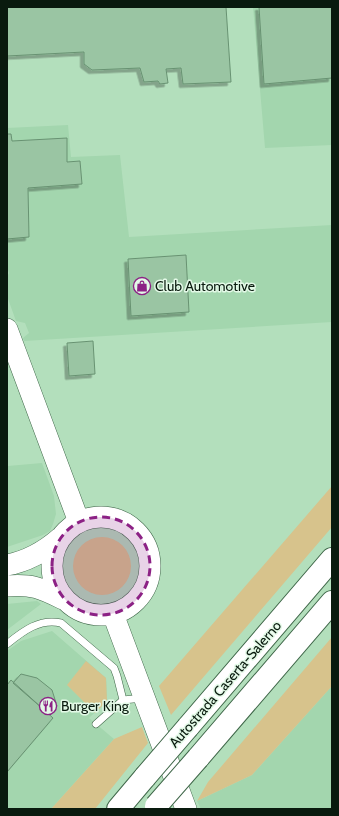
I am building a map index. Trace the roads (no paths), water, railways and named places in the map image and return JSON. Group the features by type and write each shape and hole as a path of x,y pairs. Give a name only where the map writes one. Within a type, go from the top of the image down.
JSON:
{"highway":[{"name":"Autostrada Caserta-Salerno","path":"118,809 332,559"},
{"name":"Autostrada Caserta-Salerno","path":"155,808 332,602"}],"main road":[{"path":"7,329 79,522"},
{"path":"7,565 36,556 79,522 90,518 102,517 125,523 138,534 147,549 150,561 150,573 142,595 124,610 102,616 81,612 63,599 35,586 7,586"},
{"path":"60,538 52,558 51,569 53,580 63,599"},
{"path":"113,614 186,809"}],"lane":[{"path":"7,644 34,626 53,621 61,623 114,668 123,700"},
{"path":"96,724 123,700 145,698"}],"place":[{"name":"Club Automotive","path":"142,286"},
{"name":"Burger King","path":"48,706"}]}
